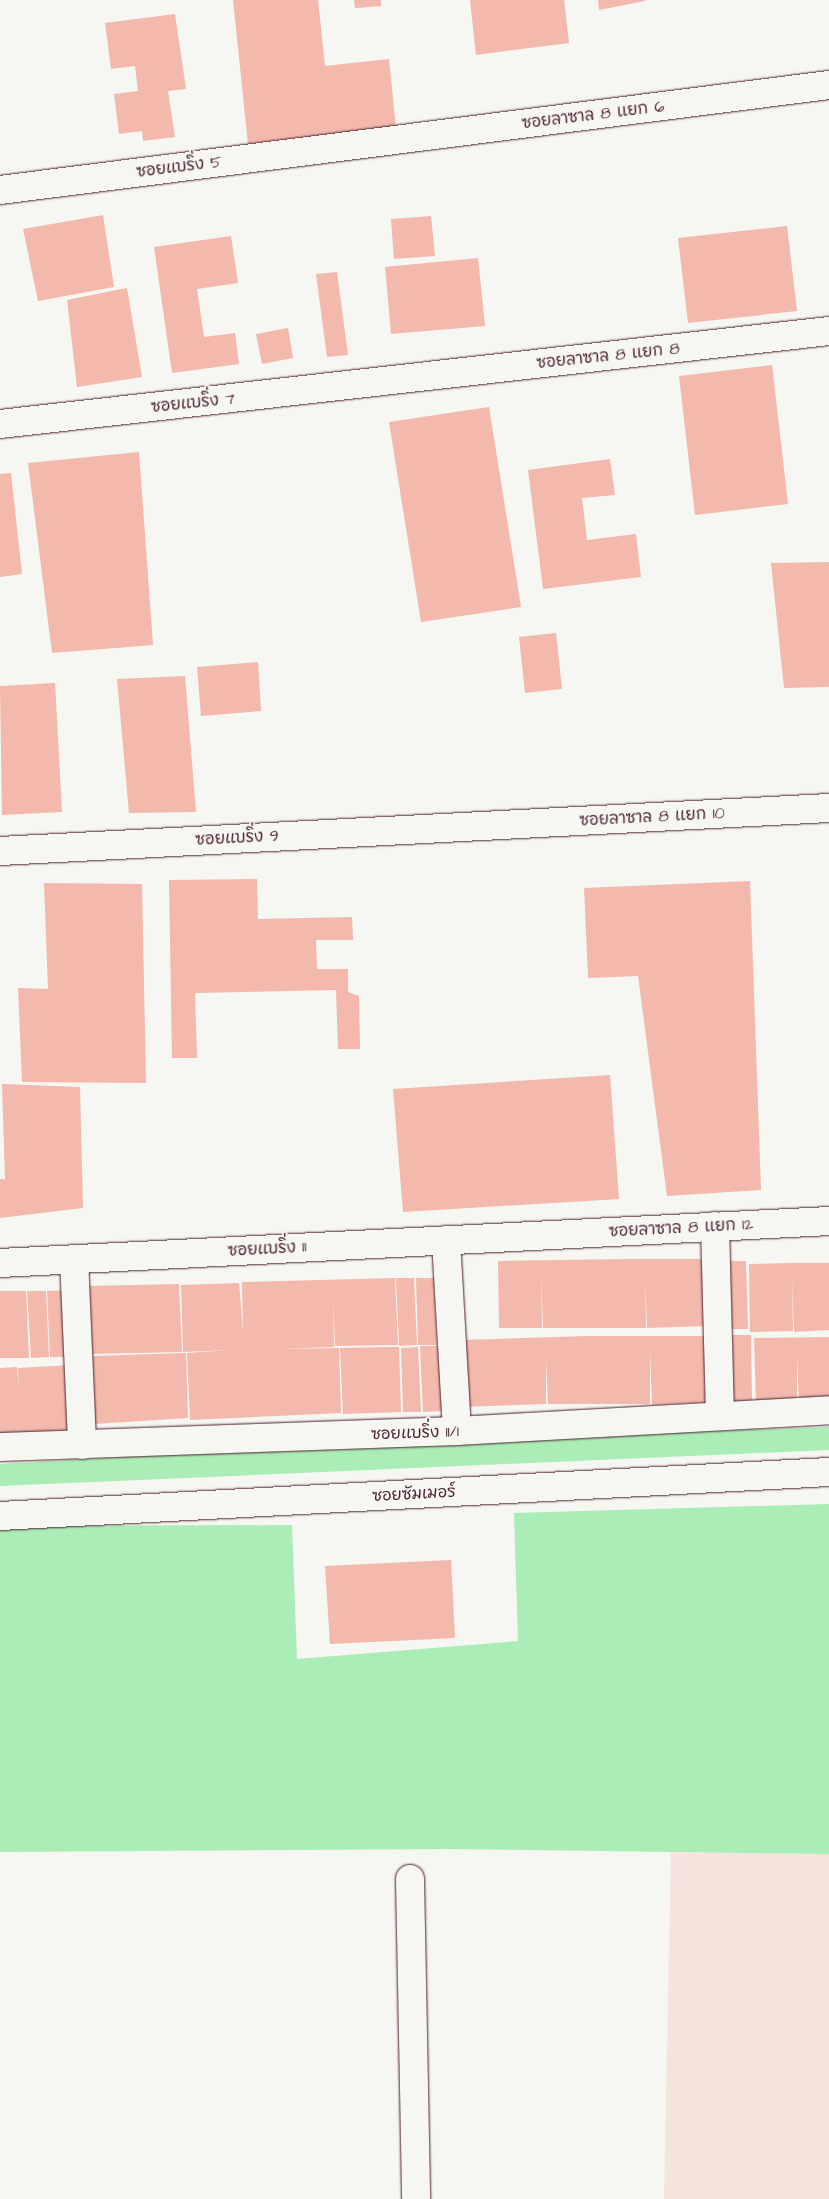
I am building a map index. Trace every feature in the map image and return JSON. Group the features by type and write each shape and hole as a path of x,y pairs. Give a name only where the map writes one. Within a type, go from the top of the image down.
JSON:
{"street":[{"name":"ซอยลาซาล 8 แยก 6","path":"358,144 829,85"},
{"name":"ซอยแบริ่ง 5","path":"0,190 358,144"},
{"name":"ซอยลาซาล 8 แยก 8","path":"387,381 829,331"},
{"name":"ซอยแบริ่ง 7","path":"0,424 387,381"},
{"name":"ซอยลาซาล 8 แยก 10","path":"475,826 829,808"},
{"name":"ซอยแบริ่ง 9","path":"0,851 475,826"},
{"name":"ซอยลาซาล 8 แยก 12","path":"534,1235 829,1220"},
{"path":"715,1226 720,1416"},
{"name":"ซอยแบริ่ง 11","path":"0,1263 534,1235"},
{"path":"446,1240 457,1431"},
{"path":"74,1259 82,1445"},
{"name":"ซอยแบริ่ง 11/1","path":"0,1447 457,1431 829,1410"},
{"name":"ซอยซัมเมอร์","path":"0,1516 829,1472"},
{"path":"410,1879 416,2199"}],"shaded area":[{"path":"671,1852 829,1854 829,2199 664,2199"}],"green space":[{"path":"829,1427 829,1450 0,1486 0,1464 388,1441"},
{"path":"829,1504 829,1854 446,1849 0,1852 0,1526 292,1525 297,1659 518,1641 514,1513"}],"building":[{"path":"233,0 318,0 325,66 389,59 396,128 248,144"},
{"path":"354,0 381,0 381,6 355,8"},
{"path":"470,0 564,0 569,43 476,55"},
{"path":"598,0 645,0 645,1 599,10"},
{"path":"175,14 186,89 168,91 175,137 143,141 142,131 119,134 114,94 138,91 135,66 111,69 105,23"},
{"path":"103,215 114,287 38,301 23,229"},
{"path":"431,216 435,256 394,259 391,219"},
{"path":"787,226 797,311 688,323 678,238"},
{"path":"231,236 238,283 197,289 204,337 235,333 239,364 172,373 154,247"},
{"path":"478,258 485,326 391,334 385,267"},
{"path":"337,272 348,355 327,357 316,274"},
{"path":"127,288 142,377 77,387 67,300"},
{"path":"288,328 293,358 262,364 256,334"},
{"path":"772,365 788,504 695,515 679,376"},
{"path":"489,407 521,607 421,622 389,422"},
{"path":"139,452 153,645 52,653 28,463"},
{"path":"610,459 615,495 582,498 587,540 636,534 641,577 543,589 528,470"},
{"path":"11,473 22,574 0,577 0,474"},
{"path":"829,562 829,687 784,688 771,563"},
{"path":"556,633 562,689 525,693 519,637"},
{"path":"258,662 261,711 201,716 197,667"},
{"path":"185,676 196,812 129,813 117,679"},
{"path":"55,683 62,812 2,815 0,686"},
{"path":"257,879 258,919 352,917 353,940 316,940 317,969 348,969 348,992 359,996 360,1049 338,1049 336,990 195,993 197,1058 172,1058 169,880"},
{"path":"750,881 761,1190 667,1196 638,976 588,978 584,888"},
{"path":"44,883 142,884 146,1083 22,1082 18,988 48,989"},
{"path":"610,1075 619,1199 403,1212 393,1089"},
{"path":"2,1084 80,1087 83,1208 0,1218 0,1179 5,1179"},
{"path":"705,1259 708,1326 647,1328 645,1279 646,1328 543,1328 541,1274 542,1328 499,1328 498,1261"},
{"path":"726,1261 746,1261 748,1329 727,1329"},
{"path":"829,1263 829,1330 794,1332 792,1277 793,1331 750,1332 749,1264"},
{"path":"395,1278 398,1345 335,1346 333,1301 334,1347 278,1349 339,1348 341,1413 190,1420 187,1353 229,1350 183,1352 181,1285 239,1283 243,1331 242,1282"},
{"path":"396,1278 414,1278 417,1345 399,1346"},
{"path":"416,1278 434,1278 437,1345 418,1345"},
{"path":"179,1284 182,1352 89,1354 87,1286"},
{"path":"66,1290 68,1357 50,1357 47,1291"},
{"path":"0,1291 26,1291 29,1358 0,1358"},
{"path":"27,1291 46,1291 49,1357 31,1358"},
{"path":"731,1335 751,1335 752,1402 732,1402"},
{"path":"587,1336 710,1336 713,1402 652,1405 650,1351 650,1404 548,1404 546,1359 546,1404 463,1407 461,1340"},
{"path":"829,1337 829,1404 799,1405 797,1356 797,1405 756,1405 754,1338"},
{"path":"420,1346 438,1346 442,1411 423,1412"},
{"path":"399,1347 401,1412 343,1414 340,1348"},
{"path":"418,1347 421,1412 403,1412 401,1348"},
{"path":"186,1353 188,1418 95,1424 92,1356"},
{"path":"71,1365 75,1433 0,1435 0,1368 17,1367 19,1388 18,1368"},
{"path":"451,1560 455,1638 330,1644 325,1566"}]}
